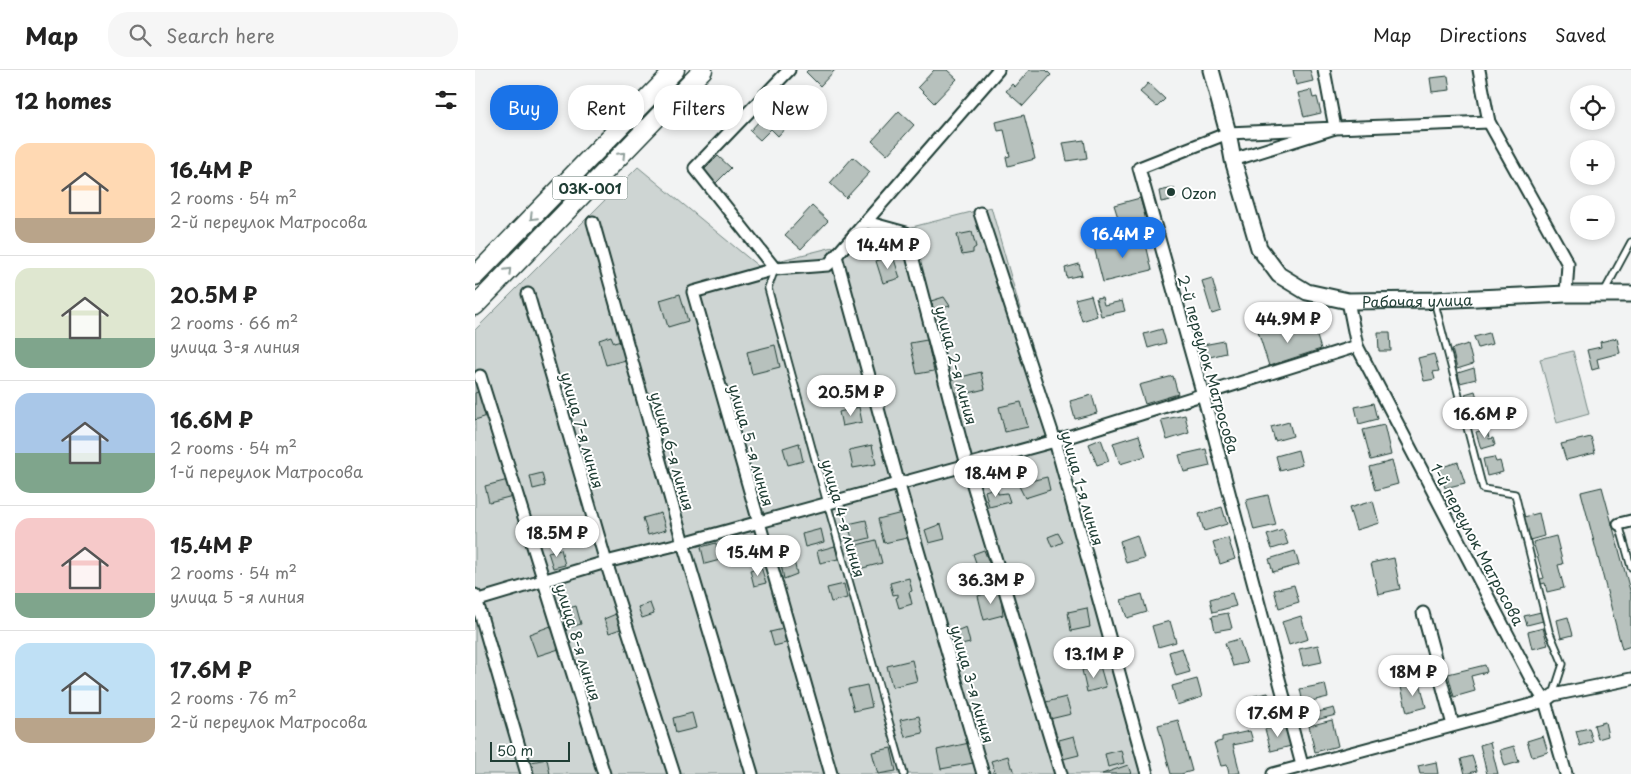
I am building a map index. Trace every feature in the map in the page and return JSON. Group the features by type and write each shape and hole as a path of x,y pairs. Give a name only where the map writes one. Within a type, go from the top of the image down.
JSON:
{"main road":[{"name":"03К-001","path":"475,276 675,70"},
{"name":"03К-001","path":"475,306 703,70"},
{"name":"Рабочая улица","path":"1211,70 1228,133 1233,160 1259,248 1279,275 1307,292 1348,301 1433,300 1566,294 1631,294"}],"street":[{"path":"789,70 695,168 775,268 832,260 998,70"},
{"path":"1324,70 1335,128"},
{"path":"1479,70 1489,122 1568,264 1566,294"},
{"path":"1233,160 1335,128 1489,122"},
{"name":"2-й переулок Матросова","path":"1302,765 1203,396 1139,168 1228,133 1335,128"},
{"name":"улица 1-я линия","path":"980,213 1055,441 1147,774"},
{"name":"улица 6-я линия","path":"593,222 683,543 752,774"},
{"name":"улица 2-я линия","path":"866,222 906,233 967,465 1061,774"},
{"name":"улица 3-я линия","path":"832,260 983,774"},
{"name":"улица 5 -я линия","path":"775,268 693,292 831,774"},
{"name":"улица 7-я линия","path":"528,294 606,562 674,774"},
{"name":"1-й переулок Матросова","path":"1348,301 1357,346 1527,670 1549,698 1566,774"},
{"path":"527,774 476,599 1055,441 1357,346"},
{"name":"улица 8-я линия","path":"480,376 604,774"},
{"path":"1619,524 1631,521"},
{"path":"1423,613 1453,724"},
{"path":"1273,774 1549,698 1631,679"}],"lane":[{"path":"1603,294 1631,242"},
{"name":"улица 4-я линия","path":"775,268 768,288 827,503 905,774"},
{"path":"1433,300 1483,489 1515,494 1549,631 1563,664 1549,698"},
{"path":"1619,524 1631,567"}],"shaded area":[{"path":"638,167 758,266 991,207 1153,774 475,774 475,330"},
{"path":"1573,351 1589,414 1557,423 1540,359"}],"building":[{"path":"808,70 835,70 821,85 806,72"},
{"path":"934,70 947,70 957,79 934,103 918,87"},
{"path":"1029,70 1046,70 1051,75 1023,106 1006,91 1012,84 1015,87"},
{"path":"1293,70 1310,70 1313,81 1296,85"},
{"path":"1448,76 1450,90 1432,92 1430,78"},
{"path":"1148,83 1165,99 1157,107 1140,92"},
{"path":"1311,90 1313,98 1317,97 1321,113 1304,117 1298,93"},
{"path":"899,111 914,125 887,155 872,141"},
{"path":"1024,115 1035,159 1008,166 1006,157 1010,156 1004,130 998,131 996,122"},
{"path":"753,128 753,130 770,130 760,140 750,131"},
{"path":"772,130 784,130 778,136"},
{"path":"1084,140 1087,158 1067,161 1063,143"},
{"path":"718,156 731,168 714,185 708,178 710,176 704,170"},
{"path":"853,157 870,172 846,198 830,183"},
{"path":"1174,188 1176,199 1161,202 1159,191"},
{"path":"1140,198 1146,220 1121,227 1114,205"},
{"path":"812,206 828,221 801,249 785,235"},
{"path":"972,232 976,247 973,249 973,253 962,255 957,235"},
{"path":"1144,236 1152,270 1103,282 1094,247"},
{"path":"893,256 900,278 883,283 876,261"},
{"path":"1079,264 1082,275 1067,278 1065,268"},
{"path":"1212,278 1221,311 1212,314 1202,281"},
{"path":"680,294 688,321 668,327 660,300"},
{"path":"1091,295 1097,316 1082,321 1075,299"},
{"path":"944,297 950,306 934,310 931,301"},
{"path":"1102,297 1104,305 1122,301 1125,311 1101,316 1096,298"},
{"path":"1267,328 1315,330 1321,349 1269,366 1258,331"},
{"path":"1162,329 1166,343 1148,348 1144,334"},
{"path":"1378,332 1390,332 1391,351 1379,351"},
{"path":"1489,333 1492,344 1478,348 1474,337"},
{"path":"611,336 614,343 621,341 626,360 606,365 599,340"},
{"path":"1617,338 1620,353 1597,359 1599,368 1592,370 1587,350 1601,347 1600,342"},
{"path":"927,340 934,371 917,374 910,343"},
{"path":"1224,341 1226,353 1206,358 1203,345"},
{"path":"1468,344 1473,364 1457,369 1452,349"},
{"path":"775,345 780,367 752,374 747,352"},
{"path":"1434,354 1439,371 1433,372 1435,379 1424,381 1418,358"},
{"path":"1474,368 1476,379 1460,383 1458,373"},
{"path":"981,372 985,389 953,397 949,380"},
{"path":"1173,376 1178,394 1145,404 1139,385"},
{"path":"480,391 487,416 475,420 475,393"},
{"path":"1475,391 1480,408 1469,411 1465,394"},
{"path":"1092,395 1097,413 1075,419 1070,401"},
{"path":"1021,402 1028,427 1005,432 999,407"},
{"path":"1374,403 1378,419 1359,424 1355,407"},
{"path":"859,407 862,422 842,426 839,412"},
{"path":"1185,415 1189,433 1167,440 1161,420"},
{"path":"1289,422 1293,436 1275,441 1271,427"},
{"path":"1384,425 1391,455 1371,460 1363,430"},
{"path":"1487,429 1489,439 1493,438 1495,445 1481,449 1476,432"},
{"path":"1139,435 1146,456 1120,464 1113,443"},
{"path":"1591,437 1595,453 1566,460 1561,444"},
{"path":"1101,439 1109,461 1097,465 1089,444"},
{"path":"799,443 803,461 788,465 783,448"},
{"path":"872,445 876,464 853,468 849,450"},
{"path":"1206,449 1210,466 1184,472 1179,455"},
{"path":"1298,450 1302,465 1280,471 1276,456"},
{"path":"1494,457 1496,462 1500,461 1503,472 1487,476 1483,459"},
{"path":"1392,461 1398,484 1376,490 1370,467"},
{"path":"1458,462 1465,483 1445,488 1439,468"},
{"path":"542,473 545,486 533,489 530,476"},
{"path":"1047,477 1050,490 1025,498 1018,484"},
{"path":"508,480 513,496 489,502 485,486"},
{"path":"997,487 998,494 1007,493 1010,502 989,507 985,491"},
{"path":"1602,487 1631,594 1631,646 1622,649 1581,492"},
{"path":"1268,495 1276,525 1254,530 1246,500"},
{"path":"1373,501 1379,523 1356,530 1349,508"},
{"path":"1222,507 1227,524 1204,531 1199,514"},
{"path":"661,513 666,530 648,535 643,518"},
{"path":"902,513 907,538 884,543 878,519"},
{"path":"1539,513 1544,536 1530,540 1524,517"},
{"path":"866,520 870,538 853,542 848,524"},
{"path":"597,524 601,537 587,541 583,528"},
{"path":"941,524 945,539 929,543 925,530"},
{"path":"821,529 824,542 805,547 802,534"},
{"path":"1283,530 1288,544 1272,549 1267,535"},
{"path":"1058,533 1063,542 1052,547 1048,537"},
{"path":"1137,535 1144,558 1126,563 1120,541"},
{"path":"1556,536 1563,564 1558,565 1564,588 1547,592 1545,583 1538,585 1537,580 1544,578 1533,542"},
{"path":"786,537 791,556 776,560 772,540"},
{"path":"1228,538 1235,559 1220,564 1213,542"},
{"path":"876,540 882,563 859,569 853,546"},
{"path":"716,543 720,560 705,564 701,547"},
{"path":"835,546 838,559 820,563 817,551"},
{"path":"561,549 565,565 553,568 548,552"},
{"path":"984,550 992,570 980,574 973,554"},
{"path":"1295,551 1299,565 1273,572 1269,559"},
{"path":"1394,558 1400,589 1378,594 1371,563"},
{"path":"794,561 797,574 784,579 781,564"},
{"path":"761,567 766,583 754,586 750,570"},
{"path":"909,578 912,591 909,592 912,604 899,608 896,598 898,594 893,595 890,583"},
{"path":"844,584 847,598 831,602 827,588"},
{"path":"1294,585 1299,602 1279,608 1274,590"},
{"path":"1000,589 1003,615 984,620 978,596"},
{"path":"1232,593 1236,606 1213,612 1210,599"},
{"path":"1142,594 1147,612 1127,618 1121,600"},
{"path":"650,603 654,614 642,618 638,607"},
{"path":"576,606 581,624 568,628 562,610"},
{"path":"1087,608 1090,627 1071,631 1068,612"},
{"path":"623,611 629,626 609,633 604,619"},
{"path":"1541,612 1543,621 1527,625 1524,616"},
{"path":"1228,613 1232,628 1215,631 1212,616"},
{"path":"1301,616 1308,639 1289,645 1282,622"},
{"path":"1568,617 1573,635 1561,638 1557,620"},
{"path":"1170,621 1176,642 1158,647 1152,626"},
{"path":"551,626 559,649 537,656 529,634"},
{"path":"966,627 970,643 953,647 949,634"},
{"path":"1543,628 1548,645 1532,649 1528,632"},
{"path":"783,629 786,643 774,646 770,632"},
{"path":"1239,639 1247,663 1233,666 1225,643"},
{"path":"1318,645 1322,662 1303,666 1299,649"},
{"path":"1182,648 1190,672 1176,676 1169,652"},
{"path":"912,660 917,681 892,687 887,666"},
{"path":"1485,665 1487,672 1471,676 1475,691 1454,697 1448,674"},
{"path":"1100,666 1106,687 1087,692 1082,670"},
{"path":"1197,679 1202,697 1177,705 1172,686"},
{"path":"1420,682 1426,707 1407,712 1401,687"},
{"path":"1325,684 1328,697 1303,703 1300,689"},
{"path":"867,685 872,707 854,711 848,689"},
{"path":"1268,693 1272,708 1276,707 1278,714 1259,718 1254,696"},
{"path":"1066,697 1071,714 1050,719 1046,702"},
{"path":"1334,708 1336,715 1300,724 1298,717"},
{"path":"692,713 696,728 676,733 673,718"},
{"path":"919,716 923,733 905,737 900,720"},
{"path":"1178,720 1192,771 1171,774 1158,725"},
{"path":"1332,720 1338,746 1315,752 1309,726"},
{"path":"1605,722 1608,736 1598,739 1594,725"},
{"path":"1284,725 1291,746 1271,751 1265,729"},
{"path":"1589,728 1593,742 1580,746 1576,731"},
{"path":"1250,731 1253,741 1233,745 1240,773 1229,774 1227,765 1221,766 1214,743 1222,741 1222,737"},
{"path":"1074,736 1079,755 1063,759 1059,740"},
{"path":"1543,736 1548,752 1532,757 1527,741"},
{"path":"1490,742 1498,774 1487,774 1480,745"},
{"path":"969,743 973,763 941,769 937,750"},
{"path":"1514,746 1519,762 1505,766 1500,750"},
{"path":"891,748 896,771 878,774 872,752"},
{"path":"1121,750 1124,763 1108,767 1105,754"},
{"path":"1008,756 1015,774 993,774 992,772 995,772 991,761"},
{"path":"1472,756 1477,771 1465,774 1461,759"},
{"path":"547,759 550,774 534,774 531,762"},
{"path":"1436,762 1438,774 1420,774 1418,766"},
{"path":"1128,765 1131,774 1102,774"}],"place":[{"name":"Ozon","path":"1171,192"}]}
